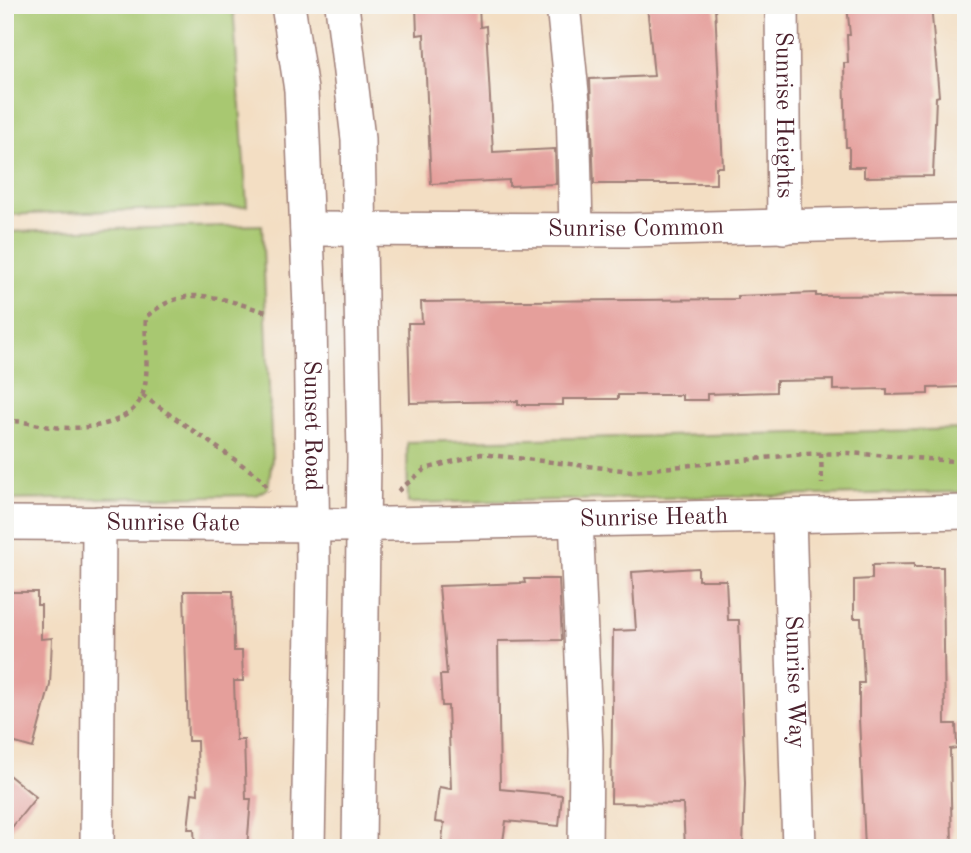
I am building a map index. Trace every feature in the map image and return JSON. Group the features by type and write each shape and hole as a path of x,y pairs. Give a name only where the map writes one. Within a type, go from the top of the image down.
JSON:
{"street":[{"name":"Sunset Road","path":"288,5 301,90 307,229 339,525 359,848"},
{"name":"Sunset Road","path":"309,848 339,525 360,230 358,139 342,5"},
{"path":"563,5 573,102 576,229"},
{"name":"Sunrise Heights","path":"782,5 784,227"},
{"name":"Sunrise Common","path":"307,229 784,227 966,221"},
{"name":"Sunrise Heath","path":"339,525 966,512"},
{"name":"Sunrise Way","path":"789,516 799,848"},
{"path":"576,519 586,750 585,848"},
{"name":"Sunrise Gate","path":"5,523 339,525"},
{"path":"97,848 99,523"}],"path":[{"path":"5,422 30,422 53,427 94,427 126,416 142,395 146,317 163,302 178,296 201,296 266,312"},
{"path":"142,395 261,478 271,495"},
{"path":"821,453 822,489"},
{"path":"398,491 425,469 481,454 631,471 821,453 966,462"}],"green space":[{"path":"5,5 233,5 247,206 5,215"},
{"path":"262,225 272,459 268,488 256,495 5,500 5,232"},
{"path":"966,429 966,492 408,503 407,442"}],"building":[{"path":"416,5 479,5 480,27 486,26 493,152 555,149 556,184 509,186 509,180 431,184 424,34 417,35"},
{"path":"647,5 715,7 723,167 716,167 716,184 594,184 590,79 654,76"},
{"path":"847,5 931,5 939,96 936,97 933,176 864,177 864,167 849,167 844,63 848,63 847,35 850,35"},
{"path":"816,293 816,296 966,295 966,387 928,388 928,394 887,395 887,389 833,390 833,380 776,381 776,392 707,394 707,400 682,400 682,395 618,395 618,399 563,399 563,405 518,405 518,401 410,403 408,323 422,323 421,302 738,299 738,296"},
{"path":"914,564 914,567 943,567 945,724 956,724 957,748 950,749 952,848 865,848 859,718 859,683 864,683 861,618 854,618 854,580 872,579 872,565"},
{"path":"698,568 698,580 726,580 728,620 739,620 745,783 743,848 685,848 683,804 611,803 613,631 636,630 632,572"},
{"path":"524,579 559,579 562,640 498,641 500,789 562,795 559,826 506,821 502,848 441,848 444,823 435,822 439,787 451,789 448,706 442,706 440,675 447,675 439,586 525,583"},
{"path":"184,591 233,591 234,651 242,651 243,681 234,681 236,740 244,740 246,799 251,799 247,848 195,848 194,829 188,829 192,793 198,794 197,741 188,741"},
{"path":"5,592 37,592 37,605 41,605 41,639 52,638 50,685 33,748 5,740"},
{"path":"5,772 36,797 5,836"}]}
